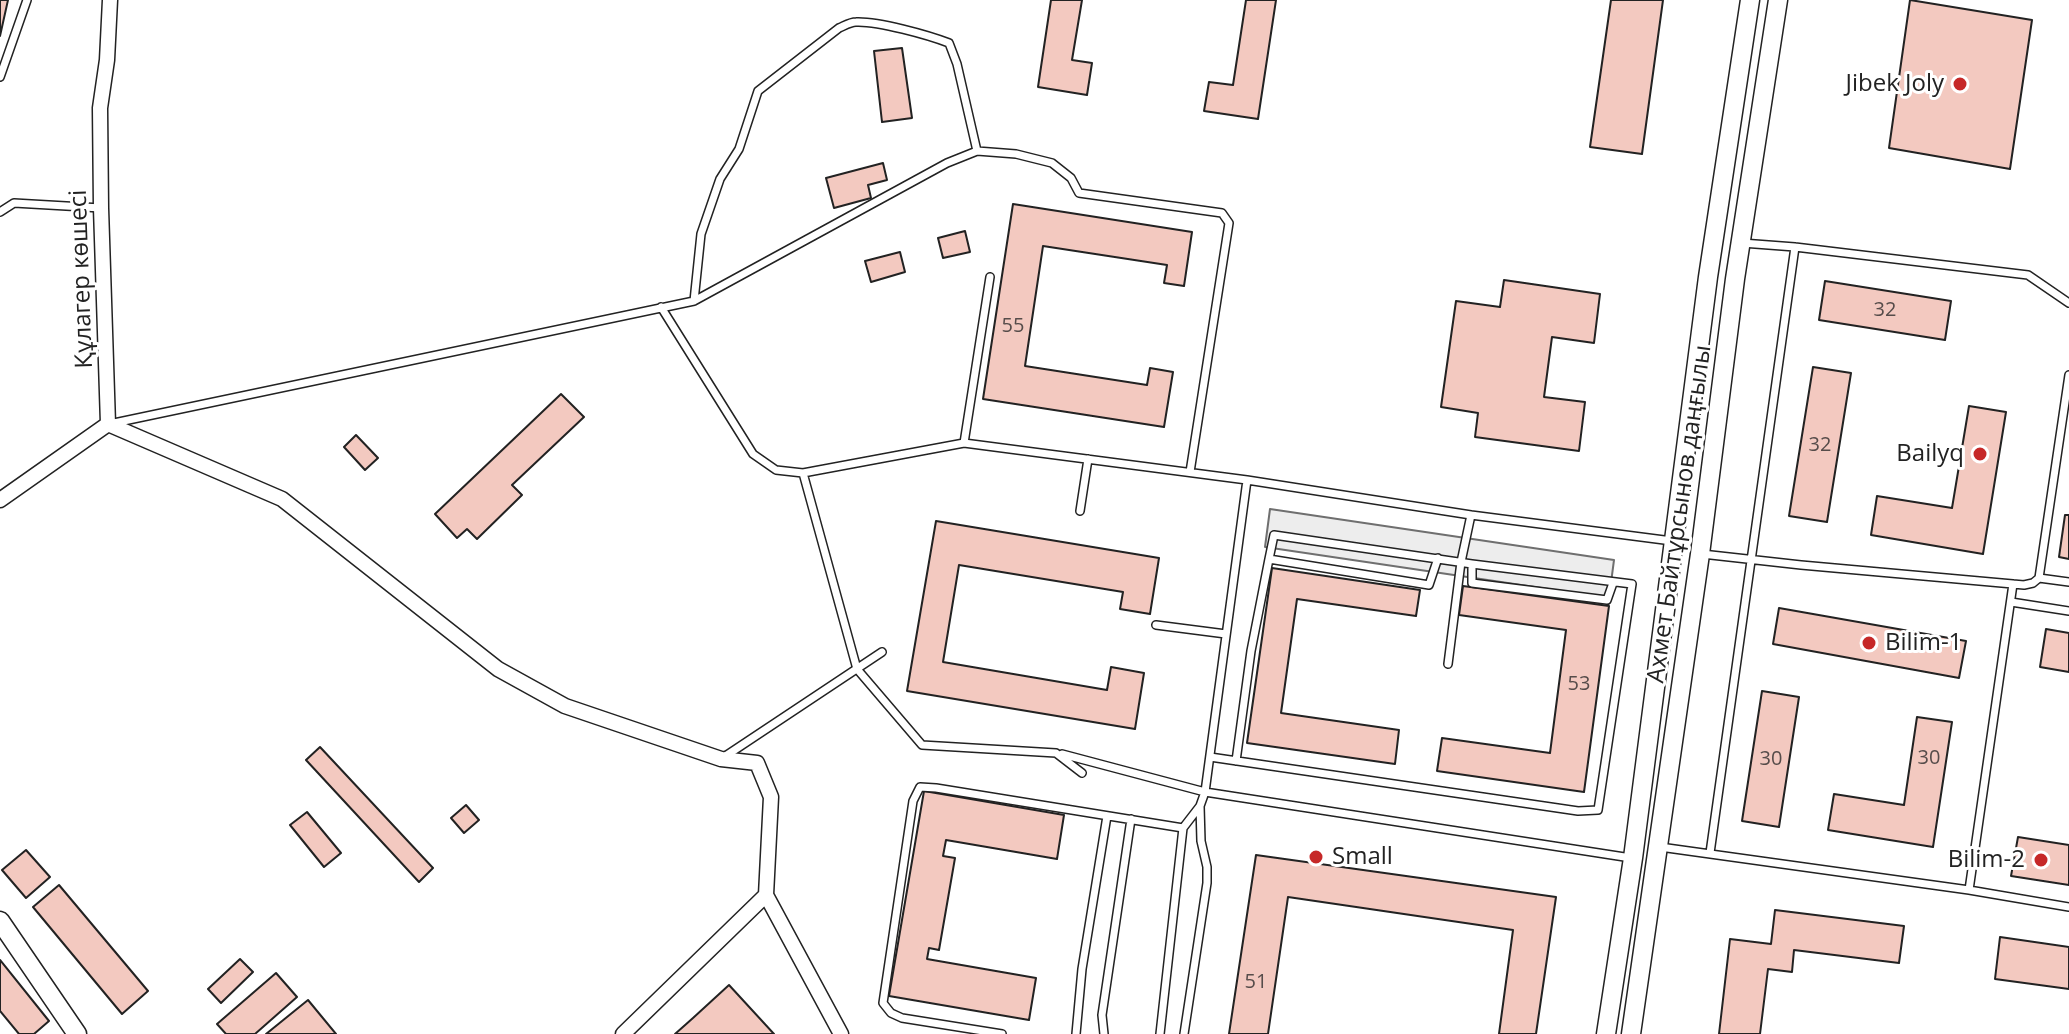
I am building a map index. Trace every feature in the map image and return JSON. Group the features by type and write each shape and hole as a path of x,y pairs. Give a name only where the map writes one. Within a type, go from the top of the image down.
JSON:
{"street":[{"name":"Құлагер көшесі","path":"108,424 100,108 107,60 110,0"},
{"name":"Ахмет Байтұрсынов даңғылы","path":"1606,1034 1633,858 1714,239 1750,0"},
{"name":"Ахмет Байтұрсынов даңғылы","path":"1631,1034 1741,243 1778,0"},
{"path":"1714,239 1741,243"},
{"path":"0,500 108,424 282,499 498,669 565,706 721,759 757,763 771,797 766,895 841,1034"},
{"path":"623,1034 766,895"},
{"path":"0,921 77,1034"}],"lane":[{"path":"0,77 27,0"},
{"path":"694,301 701,234 720,179 739,149 758,91 839,28 853,21 871,23 949,43 957,64 977,151"},
{"path":"108,424 694,301 947,163 977,151 1016,154 1052,163 1071,178 1079,193 1222,213 1229,223 1190,472"},
{"path":"0,212 14,203 101,208"},
{"path":"1741,243 2028,275 2069,303"},
{"path":"1710,853 1795,247"},
{"path":"964,443 990,277"},
{"path":"661,307 753,454 776,470 803,473 964,443 1674,541"},
{"path":"1700,554 2013,584 2033,583 2039,578 2069,375"},
{"path":"1080,511 1088,459"},
{"path":"803,473 857,669 922,745 1056,753 1205,792 1633,858"},
{"path":"1160,1034 1183,828 1200,806 1205,792 1247,480"},
{"path":"1448,664 1461,562 1471,515"},
{"path":"1210,757 1236,761 1578,811 1598,810 1632,584 1274,535 1251,651 1236,761"},
{"path":"1269,559 1429,585 1438,558"},
{"path":"1472,564 1472,583 1607,600 1613,583"},
{"path":"2039,578 2069,582"},
{"path":"1969,890 2013,584"},
{"path":"2011,602 2069,611"},
{"path":"1156,625 1226,634"},
{"path":"721,759 882,652"},
{"path":"1056,753 1082,773"},
{"path":"1002,1034 902,1018 891,1013 883,1003 913,801 920,787 1183,828"},
{"path":"1184,1034 1207,883 1200,806"},
{"path":"1076,1034 1082,969 1107,816"},
{"path":"1104,1034 1102,1015 1131,819"},
{"path":"1658,846 2069,907"}],"shaded area":[{"path":"1270,509 1614,560 1609,598 1265,547"}],"building":[{"path":"0,0 8,0 0,36"},
{"path":"1051,0 1082,0 1072,60 1092,63 1087,95 1038,87"},
{"path":"1246,0 1276,0 1258,119 1204,111 1209,82 1233,85"},
{"path":"1611,0 1663,0 1642,154 1590,147"},
{"name":"Jibek Joly","path":"1910,0 2032,20 2010,169 1889,148"},
{"path":"902,48 912,118 882,122 874,51"},
{"path":"883,163 887,180 868,185 871,198 834,208 826,178"},
{"path":"1013,204 1192,232 1184,286 1164,283 1167,265 1043,246 1025,366 1147,385 1150,368 1173,372 1164,427 983,399"},
{"path":"965,231 970,252 943,258 938,238"},
{"path":"900,252 905,272 871,282 865,261"},
{"path":"1504,280 1600,294 1594,343 1552,337 1544,397 1585,402 1579,451 1475,437 1478,413 1441,407 1456,301 1500,307"},
{"path":"1825,281 1951,301 1945,340 1819,320"},
{"name":"Bailyq","path":"1813,367 1851,373 1827,522 1789,516"},
{"path":"561,394 584,417 512,485 522,495 477,539 467,529 457,538 435,514"},
{"name":"Bailyq","path":"1969,406 2006,412 1983,554 1871,535 1877,496 1952,508"},
{"path":"356,435 378,458 365,470 344,447"},
{"path":"2065,515 2069,515 2069,559 2059,557"},
{"path":"936,521 1159,558 1150,614 1120,609 1123,592 959,565 943,662 1107,690 1111,667 1144,673 1135,729 907,691"},
{"path":"1272,568 1420,590 1416,616 1297,599 1281,713 1399,730 1395,764 1247,743"},
{"path":"1463,586 1609,606 1584,792 1437,771 1442,738 1550,753 1566,630 1459,615"},
{"name":"Bilim-1","path":"1779,608 1966,641 1959,678 1773,644"},
{"path":"2046,629 2069,633 2069,672 2040,667"},
{"path":"1762,691 1799,697 1779,827 1742,821"},
{"name":"Bilim-1","path":"1917,717 1952,722 1933,847 1828,830 1834,794 1904,805"},
{"path":"320,747 433,868 419,882 306,760"},
{"path":"924,791 1064,815 1057,859 946,840 943,856 955,858 939,950 929,948 927,959 1036,978 1029,1020 889,996"},
{"path":"466,805 479,820 464,833 451,818"},
{"path":"307,812 341,853 324,867 290,825"},
{"name":"Bilim-2","path":"2018,837 2069,845 2069,885 2011,876"},
{"path":"26,850 50,877 26,898 2,870"},
{"path":"1256,855 1556,897 1536,1034 1499,1034 1513,930 1288,897 1268,1034 1229,1034"},
{"path":"59,885 148,991 122,1014 33,907"},
{"path":"1775,910 1904,926 1899,963 1794,950 1792,972 1768,969 1760,1034 1719,1034 1730,939 1771,944"},
{"path":"2000,937 2069,947 2069,989 1995,979"},
{"path":"240,959 253,972 221,1003 208,989"},
{"path":"0,960 49,1021 34,1034 19,1034 0,1011"},
{"path":"276,973 297,997 255,1034 226,1034 217,1024"},
{"path":"729,985 774,1034 675,1034 693,1018"},
{"path":"308,1000 336,1034 266,1034"}],"place":[{"name":"Jibek Joly","path":"1960,84"},
{"name":"Bailyq","path":"1980,454"},
{"name":"Bilim-1","path":"1869,643"},
{"name":"Small","path":"1316,857"},
{"name":"Bilim-2","path":"2041,860"}]}
